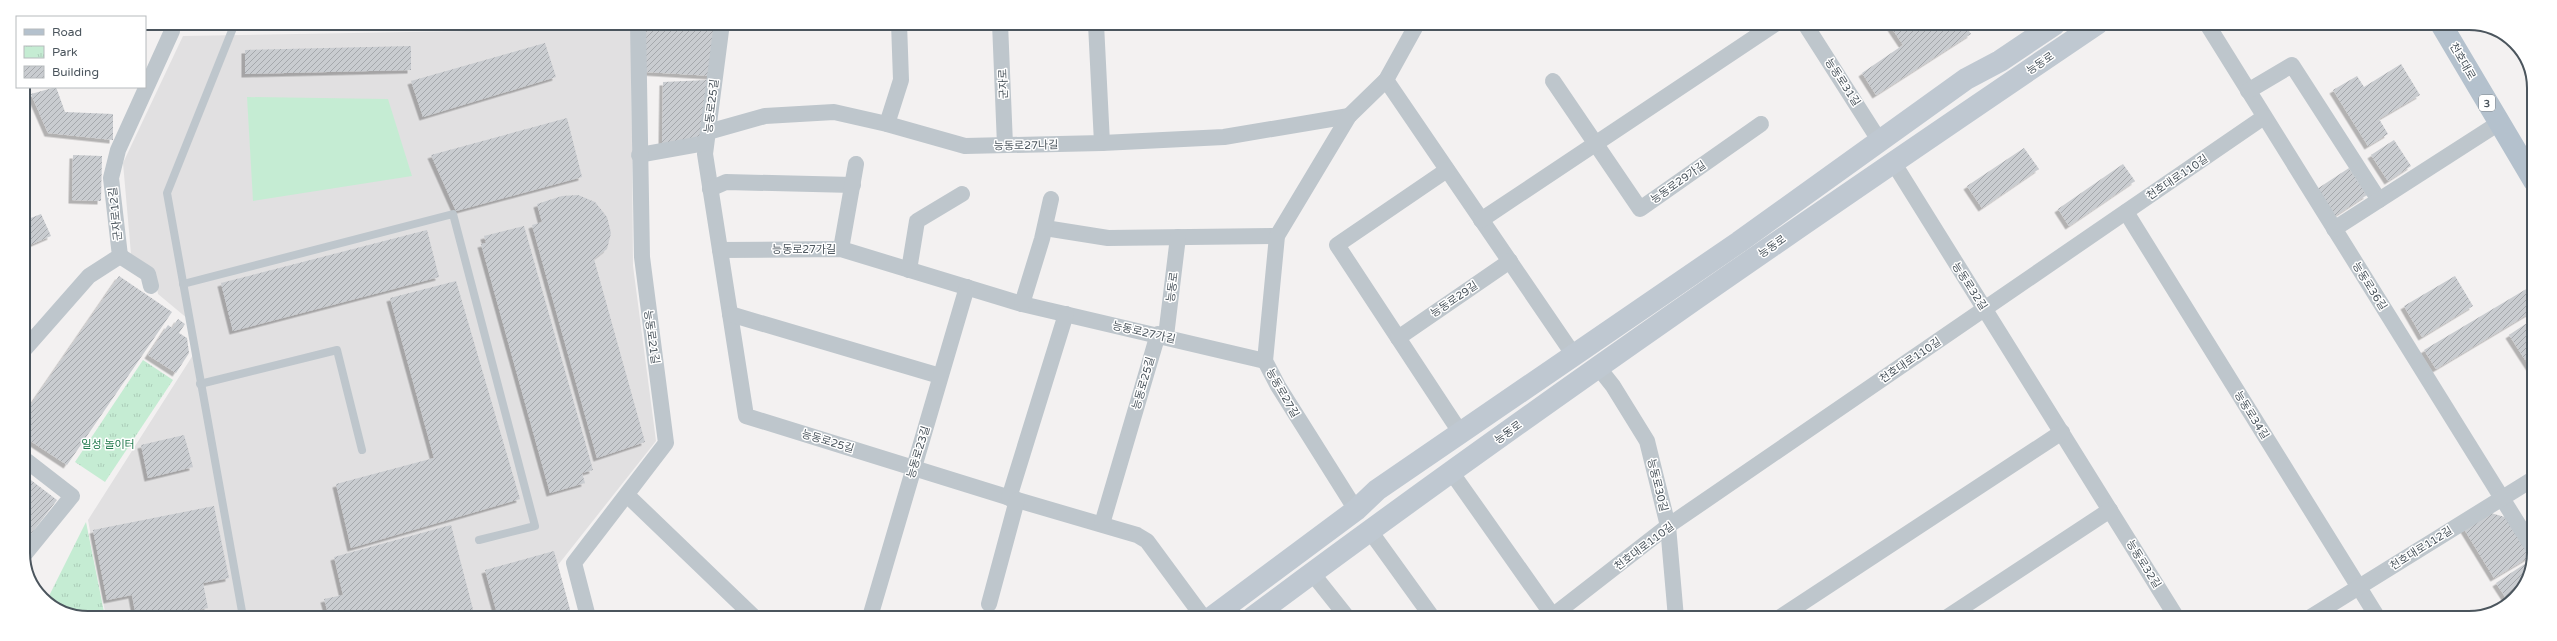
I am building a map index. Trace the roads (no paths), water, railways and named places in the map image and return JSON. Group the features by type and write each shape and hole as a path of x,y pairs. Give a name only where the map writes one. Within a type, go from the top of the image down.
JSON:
{"main road":[{"name":"능동로","path":"1220,611 1356,510 1377,490 1573,354 1739,242 1966,79 2000,61 2046,30"},
{"name":"능동로","path":"1261,611 1598,367 1893,162 2088,30"},
{"name":"천호대로","path":"2444,30 2527,170"},
{"name":"능동로32길","path":"1879,140 1893,162"}],"street":[{"name":"군자로12길","path":"30,343 89,276 120,256 111,178 118,150 172,30"},
{"name":"능동로21길","path":"586,611 574,563 666,443 642,257 638,30"},
{"name":"능동로25길","path":"721,30 705,154 746,416 1013,499 1137,535 1147,541 1199,611"},
{"path":"887,124 901,80 899,30"},
{"name":"군자로","path":"1000,30 1005,145"},
{"path":"1096,30 1102,144"},
{"name":"능동로27길","path":"1356,510 1278,386 1265,361 1277,236 1349,116 1386,80 1414,30"},
{"path":"1481,220 1766,30"},
{"name":"능동로31길","path":"1809,30 1879,140"},
{"name":"능동로36길","path":"2211,30 2527,538"},
{"path":"2248,91 2292,65 2379,200"},
{"path":"1386,80 1573,354"},
{"name":"능동로29가길","path":"1553,81 1640,209 1761,124"},
{"name":"능동로27나길","path":"640,156 707,137 765,116 834,112 887,124 965,146 1102,144 1224,138 1349,116"},
{"name":"천호대로110길","path":"1561,611 1668,526 2264,117"},
{"path":"2334,229 2499,124"},
{"name":"능동로32길","path":"1893,162 2173,611"},
{"path":"841,249 856,164"},
{"path":"1447,170 1337,245 1460,432"},
{"path":"710,188 726,182 853,185"},
{"path":"909,270 917,221 962,194"},
{"path":"1022,304 1045,228 1051,199"},
{"name":"능동로34길","path":"2126,212 2374,611"},
{"path":"1045,228 1108,238 1277,236"},
{"name":"능동로","path":"1162,335 1178,237"},
{"name":"능동로27가길","path":"720,250 841,249 1022,304 1162,335 1265,361"},
{"path":"120,256 148,274 151,286"},
{"name":"능동로29길","path":"1398,338 1510,261"},
{"name":"능동로23길","path":"872,611 967,287"},
{"path":"730,314 940,376"},
{"path":"989,604 1013,499 1066,314"},
{"name":"능동로25길","path":"1102,524 1162,335"},
{"name":"능동로30길","path":"1598,367 1613,386 1647,441 1668,526 1675,611"},
{"path":"1790,611 2062,432"},
{"path":"30,463 72,496 30,548"},
{"path":"1452,473 1553,611"},
{"name":"천호대로112길","path":"2320,611 2527,483"},
{"path":"627,495 748,611"},
{"path":"1957,611 2110,510"},
{"path":"1370,531 1428,611"},
{"path":"1312,574 1342,611"}],"lane":[{"path":"232,30 167,193 241,611"},
{"path":"183,284 453,214 535,526 478,540"},
{"path":"200,384 337,350 362,450"}],"park label":[{"name":"일성 놀이터","path":"108,444"}]}
